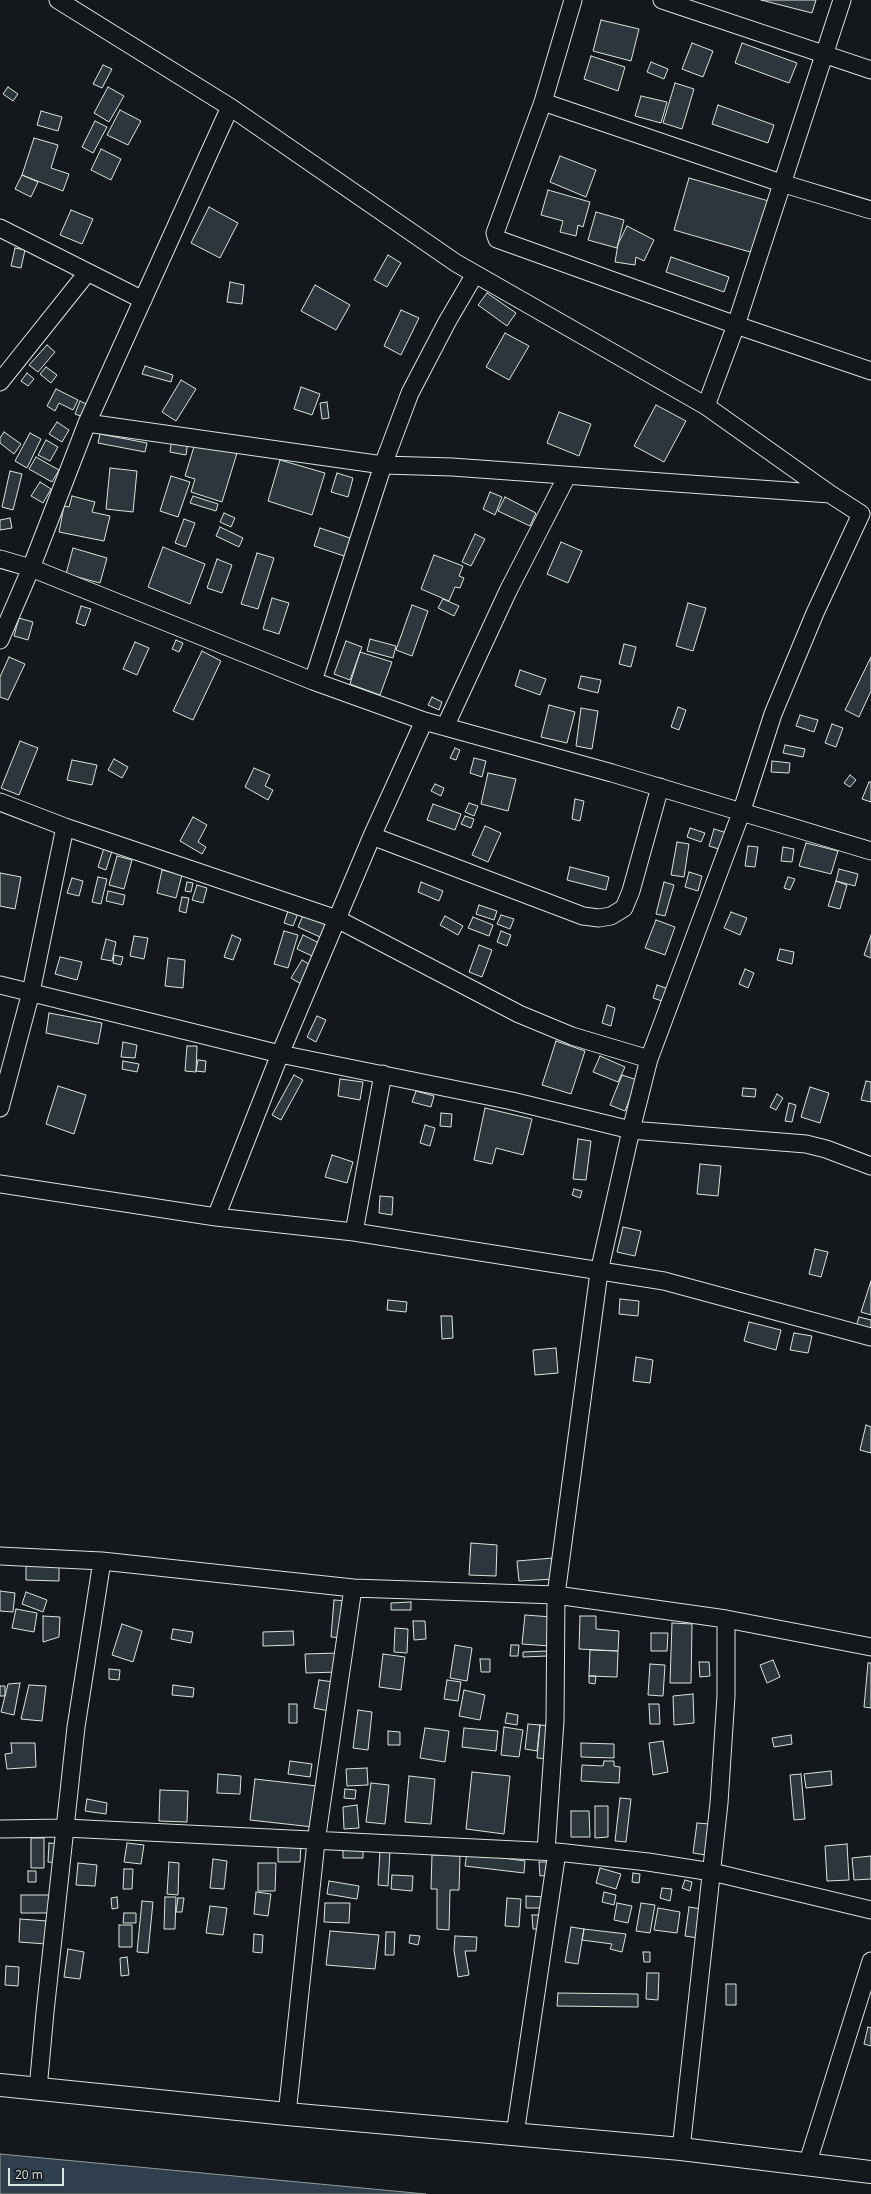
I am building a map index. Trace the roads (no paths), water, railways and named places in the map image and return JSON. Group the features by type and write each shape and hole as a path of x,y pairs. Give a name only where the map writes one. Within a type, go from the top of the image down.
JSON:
{"main road":[{"path":"0,2085 287,2114 681,2149 871,2172"}],"street":[{"path":"58,0 230,106 475,274 706,406 830,494 866,517 815,614 774,714 741,813 649,1059 598,1272 556,1595 552,1852 515,2134"},
{"path":"573,0 543,102 495,232 497,239 736,325 871,371"},
{"path":"662,0 824,56 871,70"},
{"path":"706,406 736,325 781,182 842,0"},
{"path":"543,102 781,182 871,210"},
{"path":"0,640 31,568 88,423 230,106"},
{"path":"0,228 143,300"},
{"path":"0,382 87,273"},
{"path":"313,681 383,465 410,393 447,322 475,274"},
{"path":"88,423 383,465 452,467 830,494"},
{"path":"444,727 508,591 567,476"},
{"path":"0,559 31,568 313,681 424,721 660,787 741,813 871,851"},
{"path":"216,1217 280,1054 372,836 424,721"},
{"path":"372,836 583,916 612,916 624,908 631,891 660,787"},
{"path":"0,802 65,828 337,919 519,1014 572,1036 649,1059"},
{"path":"0,1108 31,992 65,828"},
{"path":"0,985 280,1054 512,1101 631,1130 806,1144 826,1149 871,1166"},
{"path":"354,1232 383,1074"},
{"path":"0,1184 216,1217 354,1232 598,1272 664,1281 871,1337"},
{"path":"0,1556 102,1561 353,1588 556,1595 726,1619 871,1647"},
{"path":"38,2089 76,1727 102,1561"},
{"path":"287,2114 316,1842 353,1588"},
{"path":"681,2149 712,1872 726,1696 726,1619"},
{"path":"0,1829 65,1828 316,1842 552,1852 648,1862 712,1872 871,1910"},
{"path":"807,2165 871,1961"}],"water":[{"path":"0,2154 426,2194 0,2194"}]}
